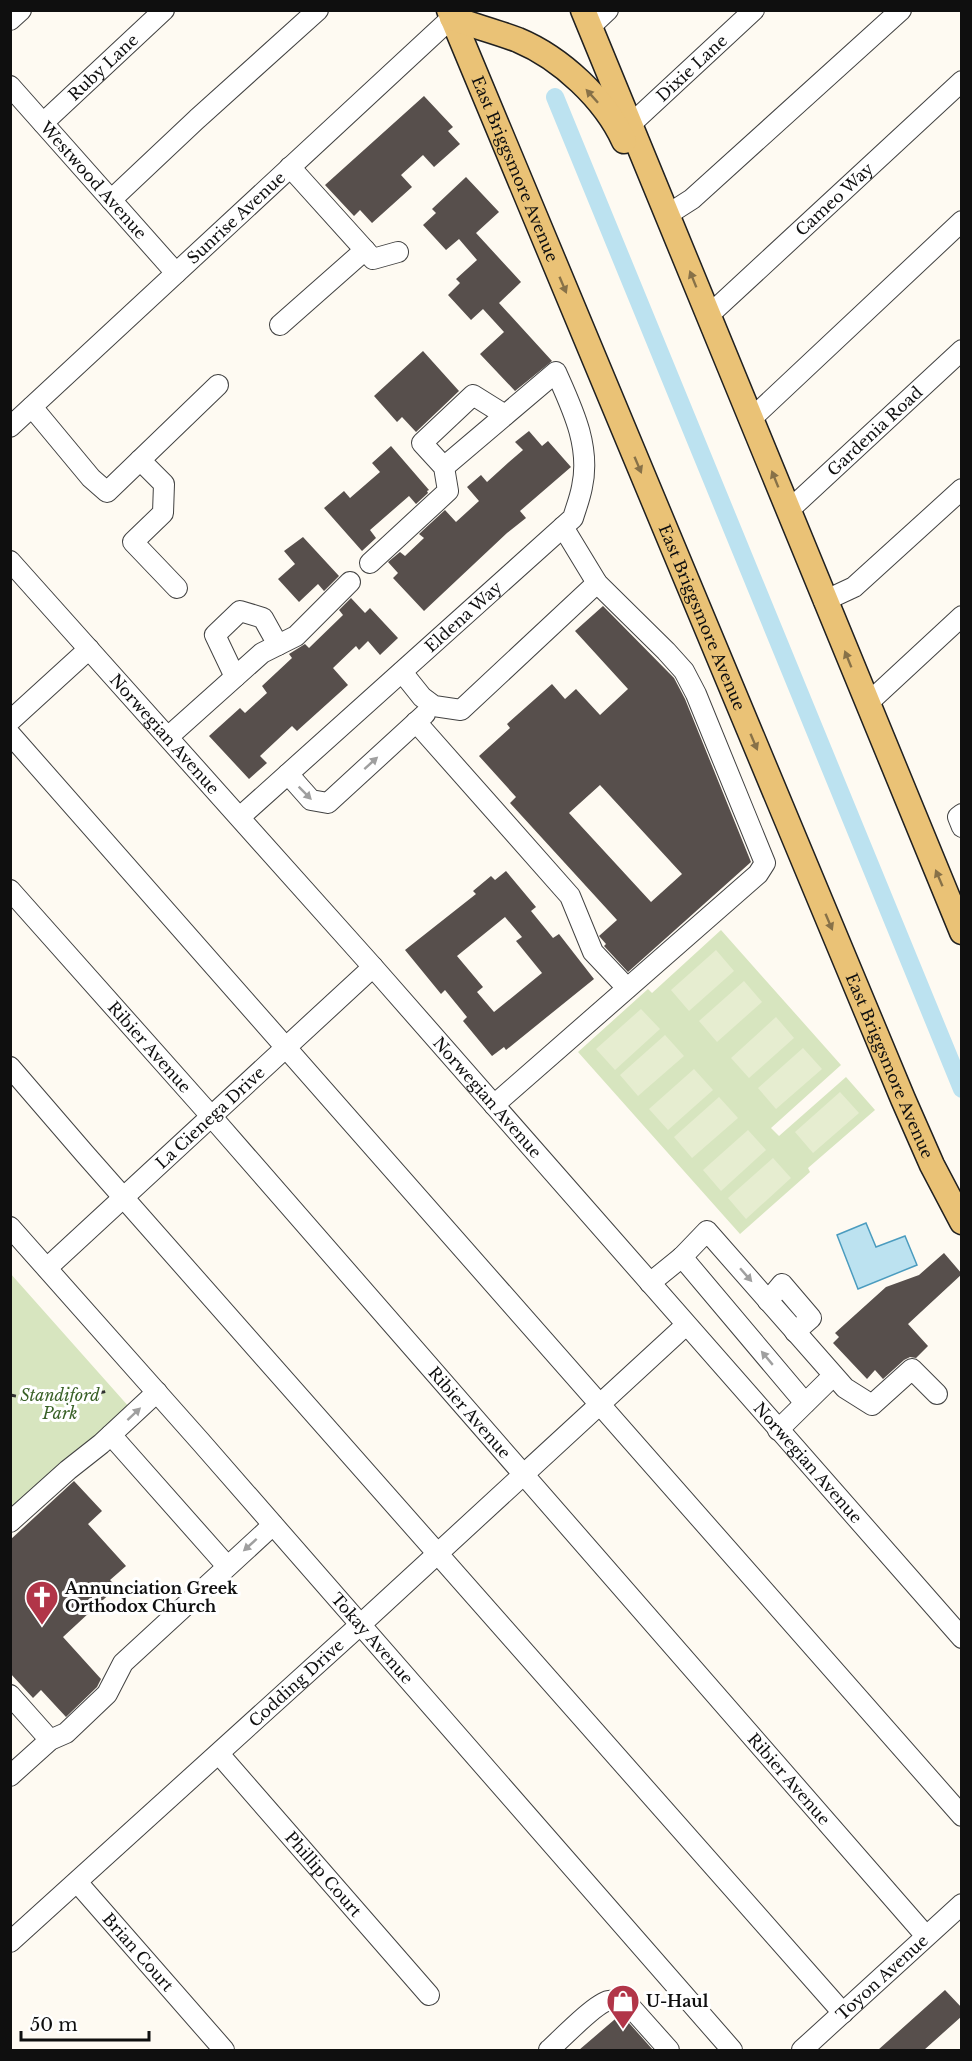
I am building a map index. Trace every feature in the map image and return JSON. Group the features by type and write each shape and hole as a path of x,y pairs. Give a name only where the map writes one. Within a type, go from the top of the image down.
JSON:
{"main road":[{"path":"453,13 554,59 589,91 616,124 643,184 667,215"},
{"name":"East Briggsmore Avenue","path":"453,13 903,1099 932,1165 962,1222"},
{"path":"587,19 824,601 962,932"}],"street":[{"path":"10,20 21,10"},
{"name":"Ruby Lane","path":"43,123 164,10"},
{"path":"111,200 318,10"},
{"path":"587,19 608,10"},
{"name":"Dixie Lane","path":"630,125 754,10"},
{"path":"667,215 692,199 901,10"},
{"name":"Sunrise Avenue","path":"10,426 453,13"},
{"name":"Cameo Way","path":"708,316 962,81"},
{"name":"Westwood Avenue","path":"10,86 176,273"},
{"path":"290,167 373,259 398,252"},
{"path":"750,420 962,221"},
{"path":"280,325 365,250"},
{"name":"Gardenia Road","path":"788,511 962,350"},
{"name":"Eldena Way","path":"240,817 573,518 582,488 584,460 581,433 556,372 505,415"},
{"path":"32,407 91,478 107,492 218,386"},
{"path":"370,563 448,491 444,467 422,443 472,395 505,415 444,467"},
{"path":"140,460 164,484 163,513 134,542 177,588"},
{"path":"824,601 854,586 962,489"},
{"path":"494,1105 758,874 765,863 696,694 684,671 597,583 563,527"},
{"name":"Norwegian Avenue","path":"13,569 89,649 240,817 962,1638"},
{"path":"168,737 270,649 296,636 350,582"},
{"path":"402,672 422,697 434,706 460,710 597,583"},
{"path":"236,677 215,635 240,611 263,618 270,649"},
{"path":"867,704 962,616"},
{"path":"10,721 89,649"},
{"path":"288,774 311,800 328,802 434,706"},
{"path":"416,722 570,896 593,952 627,988"},
{"path":"10,734 962,1816"},
{"path":"962,814 958,817 962,827"},
{"name":"Ribier Avenue","path":"10,890 211,1116 926,1936"},
{"name":"La Cienega Drive","path":"47,1268 373,967"},
{"path":"10,1067 843,2013"},
{"name":"Tokay Avenue","path":"10,1227 732,2050"},
{"path":"650,1283 682,1257 707,1231 768,1300 782,1284 811,1318 795,1332 844,1388 872,1406 912,1368 937,1394"},
{"path":"682,1257 805,1403"},
{"name":"Codding Drive","path":"10,1942 219,1754 686,1324"},
{"path":"778,1430 833,1376"},
{"path":"10,1522 157,1392"},
{"path":"111,1435 227,1566"},
{"path":"12,1770 50,1740 66,1733 107,1694 123,1663 273,1525"},
{"path":"10,1695 50,1740"},
{"name":"Phillip Court","path":"219,1754 429,1995"},
{"name":"Brian Court","path":"77,1882 224,2050"},
{"name":"Toyon Avenue","path":"802,2050 962,1904"},
{"path":"549,2050 595,2008 606,2001 618,2001 627,2003 669,2050"}],"path":[{"path":"10,1395 25,1398 81,1397 108,1391"}],"green space":[{"path":"721,930 841,1065 771,1128 779,1136 846,1077 875,1110 808,1168 810,1172 740,1234 578,1052 648,989 652,993"},
{"path":"716,950 734,971 689,1011 671,990"},
{"path":"744,981 762,1002 717,1042 699,1021"},
{"path":"641,1009 660,1029 615,1070 596,1049"},
{"path":"776,1017 794,1038 749,1078 731,1058"},
{"path":"665,1035 684,1056 638,1096 620,1075"},
{"path":"803,1048 822,1069 776,1109 758,1088"},
{"path":"694,1069 713,1090 668,1130 649,1109"},
{"path":"840,1092 859,1113 813,1153 795,1132"},
{"path":"719,1097 738,1118 692,1158 674,1137"},
{"path":"748,1130 766,1150 721,1191 703,1170"},
{"path":"773,1158 791,1178 746,1219 728,1198"},
{"name":"Standiford Park","path":"10,1273 130,1408 10,1516"}],"water":[{"path":"866,1223 876,1247 905,1236 917,1265 858,1289 837,1235"}],"building":[{"path":"424,96 453,127 448,131 460,144 434,167 423,155 401,175 412,187 372,223 360,210 354,216 325,185"},
{"path":"466,177 499,212 476,233 521,282 499,303 552,361 515,391 480,354 504,332 483,309 471,320 448,295 460,283 456,279 477,260 459,239 446,250 423,225 436,213 432,209"},
{"path":"423,351 459,391 416,432 402,417 397,422 374,396"},
{"path":"529,431 542,446 548,441 571,467 520,511 526,518 424,611 393,578 398,573 388,562 400,552 405,556 424,538 419,534 445,510 456,522 479,501 467,487 481,475 487,482 523,450 515,442"},
{"path":"391,446 429,490 416,504 409,496 370,530 376,538 362,551 324,508 344,491 350,498 380,472 372,463"},
{"path":"303,537 339,576 324,591 318,584 299,602 278,579 295,564 284,551"},
{"path":"351,598 365,613 370,608 398,638 380,655 368,641 359,650 356,646 333,668 348,685 297,731 292,726 260,756 267,763 249,779 209,736 240,708 245,713 267,693 262,686 292,658 289,654 305,644 309,648 343,615 339,610"},
{"path":"603,606 674,678 685,699 751,862 628,972 604,946 606,944 599,936 617,920 510,803 516,797 479,756 510,728 507,724 552,684 565,699 576,689 600,715 628,689 575,631","holes":["600,785 682,874 651,902 569,813"]},
{"path":"506,871 536,907 531,911 553,938 559,934 594,979 506,1050 504,1047 492,1056 463,1021 467,1017 445,990 441,994 405,950 476,894 473,891 491,876 495,880","holes":["505,917 522,937 516,941 542,973 494,1012 477,992 483,987 457,956"]},
{"path":"944,1253 962,1274 908,1324 928,1346 916,1358 910,1357 904,1360 883,1379 875,1370 867,1379 833,1343 839,1337 835,1333 886,1287 919,1275"},
{"name":"Annunciation Greek Orthodox Church","path":"74,1481 102,1511 88,1524 126,1566 110,1580 117,1587 63,1637 101,1679 97,1687 66,1717 41,1690 33,1698 10,1673 10,1540"},
{"path":"945,1990 962,2008 962,2016 924,2050 878,2050"},
{"name":"U-Haul","path":"621,2014 653,2050 579,2050"}],"waterway":[{"path":"555,97 962,1089"}],"place":[{"name":"Annunciation Greek Orthodox Church","path":"42,1626"},
{"name":"U-Haul","path":"623,2030"}]}
